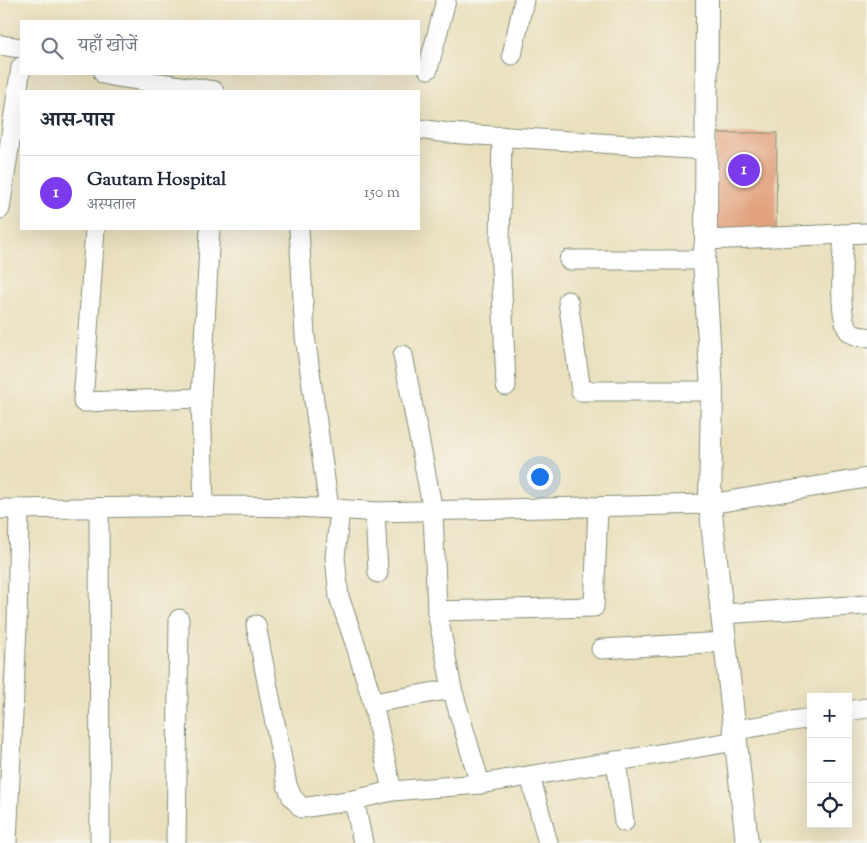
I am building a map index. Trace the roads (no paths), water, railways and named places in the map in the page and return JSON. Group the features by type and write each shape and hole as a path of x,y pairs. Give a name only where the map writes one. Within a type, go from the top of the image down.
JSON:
{"street":[{"path":"428,69 446,0"},
{"path":"512,55 524,0"},
{"path":"707,0 705,250 712,391 710,504 747,843"},
{"path":"0,45 20,48"},
{"path":"0,209 5,144 20,72"},
{"path":"109,80 204,90"},
{"path":"420,129 448,133 705,150"},
{"path":"502,136 500,243 506,386"},
{"path":"96,230 83,402 201,398"},
{"path":"204,507 201,398 210,230"},
{"path":"298,230 305,336 334,508 335,557 339,597 373,703 392,791"},
{"path":"569,260 705,250 867,233"},
{"path":"844,234 842,312 850,332 858,336 867,336"},
{"path":"568,301 581,391 712,391"},
{"path":"404,355 433,511 438,611 452,689 480,784"},
{"path":"0,509 334,508 375,512 710,504 867,478"},
{"path":"438,611 594,607 598,507"},
{"path":"99,508 100,843"},
{"path":"7,843 17,627 19,509"},
{"path":"375,512 378,573"},
{"path":"722,614 867,605"},
{"path":"176,843 178,619"},
{"path":"256,625 287,785 292,797 302,808 354,800 392,791 480,784 616,761 807,719"},
{"path":"601,649 725,642"},
{"path":"373,703 452,689"},
{"path":"852,711 867,708"},
{"path":"616,761 624,822"},
{"path":"530,776 548,843"},
{"path":"354,800 363,843"}],"place":[{"name":"Gautam Hospital","path":"744,170"}]}
